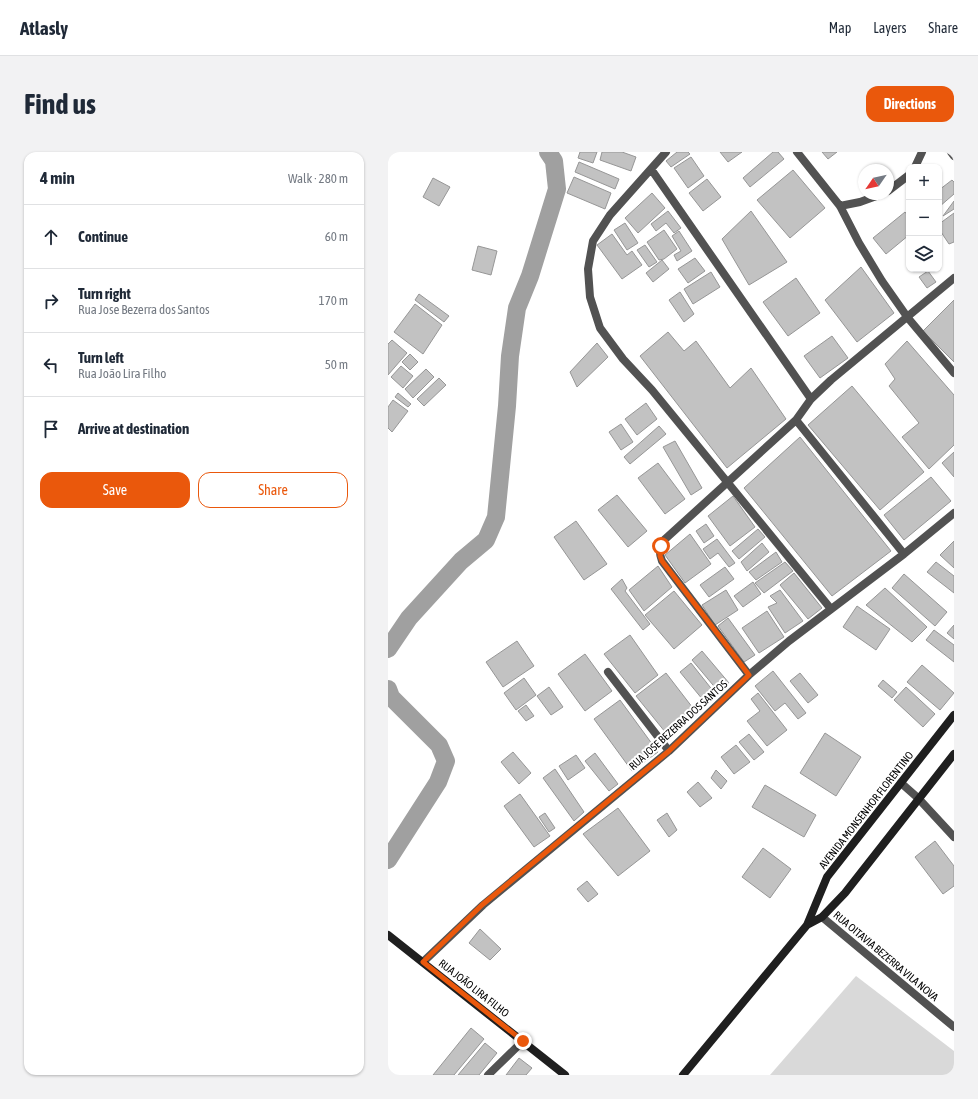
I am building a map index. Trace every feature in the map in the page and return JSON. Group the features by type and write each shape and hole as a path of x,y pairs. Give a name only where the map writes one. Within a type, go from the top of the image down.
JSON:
{"main road":[{"name":"AVENIDA MONSENHOR FLORENTINO","path":"683,1075 807,925 827,877 954,715"},
{"name":"AVENIDA MONSENHOR FLORENTINO","path":"807,925 822,917 845,893 954,754"},
{"name":"RUA JOÃO LIRA FILHO","path":"388,935 565,1075"}],"street":[{"path":"666,152 610,215 593,241 588,269 590,296 600,328 623,359 652,390 831,609"},
{"path":"797,152 840,206 859,243 882,281 908,318 954,373"},
{"path":"916,164 922,152"},
{"path":"951,152 954,156"},
{"path":"651,169 811,399"},
{"path":"894,186 906,176"},
{"path":"840,206 866,200"},
{"path":"749,675 660,556 659,551 663,541 728,484 796,420 811,399 954,278"},
{"path":"796,420 904,554"},
{"name":"RUA JOSE BEZERRA DOS SANTOS","path":"423,962 482,905 669,751 749,675 789,641 904,554 954,513"},
{"path":"608,672 669,751"},
{"path":"901,783 918,798 954,837"},
{"name":"RUA OITAVIA BEZERRA VILA NOVA","path":"822,917 954,1027"},
{"path":"488,1075 523,1041"}],"shaded area":[{"path":"856,976 954,1051 954,1075 770,1075"}],"building":[{"path":"580,152 597,152 593,163 578,158"},
{"path":"602,152 622,152 636,157 631,171 600,160"},
{"path":"677,152 688,152 690,154 671,167 666,161"},
{"path":"720,152 742,152 728,162"},
{"path":"773,152 778,152 784,159 750,187 743,178"},
{"path":"822,152 837,152 828,159"},
{"path":"691,157 704,176 688,188 674,168"},
{"path":"579,162 619,179 615,189 575,172"},
{"path":"793,170 825,208 790,238 757,200"},
{"path":"574,177 611,193 605,209 567,193"},
{"path":"433,178 450,187 439,206 423,197"},
{"path":"707,179 721,197 703,211 689,193"},
{"path":"952,180 954,182 954,194 942,204 942,200 942,188"},
{"path":"652,193 665,208 638,233 625,218"},
{"path":"954,201 954,209 943,216"},
{"path":"668,211 681,228 674,233 666,223 656,231 651,224"},
{"path":"751,211 787,262 749,285 722,239"},
{"path":"905,212 906,213 906,237 886,254 873,238"},
{"path":"954,213 954,242 949,244 942,234 942,222"},
{"path":"625,223 638,243 627,250 614,230"},
{"path":"664,230 677,249 664,259 659,260 647,242"},
{"path":"679,231 692,251 677,261 674,255 681,251 672,236"},
{"path":"612,234 627,255 632,251 642,265 622,279 597,245"},
{"path":"645,245 657,262 649,267 637,250"},
{"path":"478,246 497,251 491,275 472,270"},
{"path":"695,258 705,271 688,283 678,269"},
{"path":"662,260 669,269 653,282 646,273"},
{"path":"861,267 894,313 857,342 825,300"},
{"path":"711,272 720,287 693,304 684,289"},
{"path":"929,272 936,282 927,288 919,277"},
{"path":"796,278 820,313 788,336 763,302"},
{"path":"680,292 694,314 684,322 669,300"},
{"path":"419,294 449,316 444,322 415,300"},
{"path":"954,300 954,362 923,331"},
{"path":"415,304 442,325 423,354 394,332"},
{"path":"668,332 684,351 696,341 730,388 751,368 786,419 727,468 640,356"},
{"path":"832,336 848,358 820,378 804,356"},
{"path":"392,340 407,353 388,375 388,344"},
{"path":"907,341 954,395 954,445 929,469 902,437 919,423 889,386 895,379 885,364"},
{"path":"597,343 608,357 577,387 570,372"},
{"path":"410,354 418,362 410,370 402,362"},
{"path":"401,366 413,376 403,388 391,377"},
{"path":"426,369 434,377 413,398 405,389"},
{"path":"439,378 446,385 424,406 417,399"},
{"path":"852,386 924,472 880,510 808,425"},
{"path":"398,393 411,404 408,407 395,397"},
{"path":"393,400 408,411 392,432 388,428 388,407"},
{"path":"646,403 657,419 637,435 625,419"},
{"path":"621,424 633,442 621,450 609,432"},
{"path":"659,426 666,434 630,464 624,457"},
{"path":"800,437 891,551 832,596 744,488"},
{"path":"675,441 702,488 691,495 663,447"},
{"path":"954,452 954,477 942,463"},
{"path":"658,463 685,499 665,514 638,478"},
{"path":"931,477 951,501 904,540 884,515"},
{"path":"617,495 647,531 628,547 598,510"},
{"path":"733,496 755,527 730,546 708,516"},
{"path":"576,521 607,564 584,580 554,537"},
{"path":"706,524 714,536 704,543 696,531"},
{"path":"758,529 765,537 739,559 732,551"},
{"path":"690,534 711,564 685,583 665,555"},
{"path":"717,539 735,563 729,567 718,553 710,559 703,549"},
{"path":"954,541 954,568 940,555"},
{"path":"762,543 769,552 747,571 741,562"},
{"path":"776,552 782,562 756,580 749,572"},
{"path":"785,562 793,571 764,593 755,583"},
{"path":"936,562 954,576 954,593 927,572"},
{"path":"658,566 672,587 644,611 629,590"},
{"path":"725,567 734,579 709,597 700,585"},
{"path":"794,573 822,608 808,619 780,585"},
{"path":"904,574 947,612 935,626 892,588"},
{"path":"622,579 627,588 625,591 650,624 643,630 611,589"},
{"path":"753,582 761,594 743,607 734,596"},
{"path":"885,588 927,627 912,642 866,605"},
{"path":"726,590 738,610 715,625 702,605"},
{"path":"780,590 803,621 785,633 768,607 777,603 770,596"},
{"path":"674,591 702,625 674,649 645,615"},
{"path":"857,606 890,629 876,650 843,627"},
{"path":"767,611 784,637 759,653 742,628"},
{"path":"728,618 755,655 744,662 718,626"},
{"path":"954,625 954,639 947,633"},
{"path":"934,630 954,645 954,662 926,640"},
{"path":"630,635 658,675 635,693 604,654"},
{"path":"517,641 534,666 503,687 486,662"},
{"path":"702,651 729,683 718,691 692,660"},
{"path":"585,654 612,691 585,711 558,674"},
{"path":"691,663 714,692 703,700 680,672"},
{"path":"922,665 954,693 940,710 907,682"},
{"path":"773,671 806,713 798,719 785,703 775,711 755,686"},
{"path":"666,673 696,712 670,738 636,696"},
{"path":"800,673 818,695 808,703 790,681"},
{"path":"524,678 536,695 516,710 504,693"},
{"path":"883,680 897,692 892,698 878,686"},
{"path":"549,687 563,707 551,715 537,696"},
{"path":"906,687 935,714 923,727 894,700"},
{"path":"758,693 787,730 767,746 747,721 760,711 751,699"},
{"path":"620,700 658,752 632,771 594,719"},
{"path":"526,705 534,716 526,721 518,711"},
{"path":"825,733 861,757 836,796 800,773"},
{"path":"749,734 764,752 754,760 739,742"},
{"path":"736,745 750,762 734,774 721,757"},
{"path":"513,752 531,773 519,784 501,762"},
{"path":"595,753 618,784 609,791 585,761"},
{"path":"576,755 585,768 568,780 559,766"},
{"path":"555,769 584,812 574,821 543,778"},
{"path":"716,770 727,781 721,789 711,778"},
{"path":"698,782 712,798 700,807 687,792"},
{"path":"765,785 816,815 804,837 752,807"},
{"path":"520,794 550,836 534,847 504,806"},
{"path":"618,808 650,851 618,876 583,834"},
{"path":"545,813 555,828 549,832 539,817"},
{"path":"667,813 677,830 669,837 657,820"},
{"path":"935,841 954,866 954,886 943,894 915,857"},
{"path":"763,848 791,869 770,898 742,877"},
{"path":"587,881 598,894 588,902 577,889"},
{"path":"480,929 501,949 490,960 469,943"},
{"path":"471,1028 484,1039 454,1075 433,1075"},
{"path":"485,1043 497,1053 479,1075 458,1075"},
{"path":"519,1058 532,1068 526,1075 506,1075"}],"waterway":[{"path":"388,649 409,618 461,561 486,540 496,517 507,406 510,356 517,308 530,276 557,189 554,161 548,152"},
{"path":"388,689 391,697 439,745 446,761 438,782 388,860"}],"route":[{"path":"523,1041 423,962 482,905 669,751 749,675 662,561 659,551 661,546"}]}
